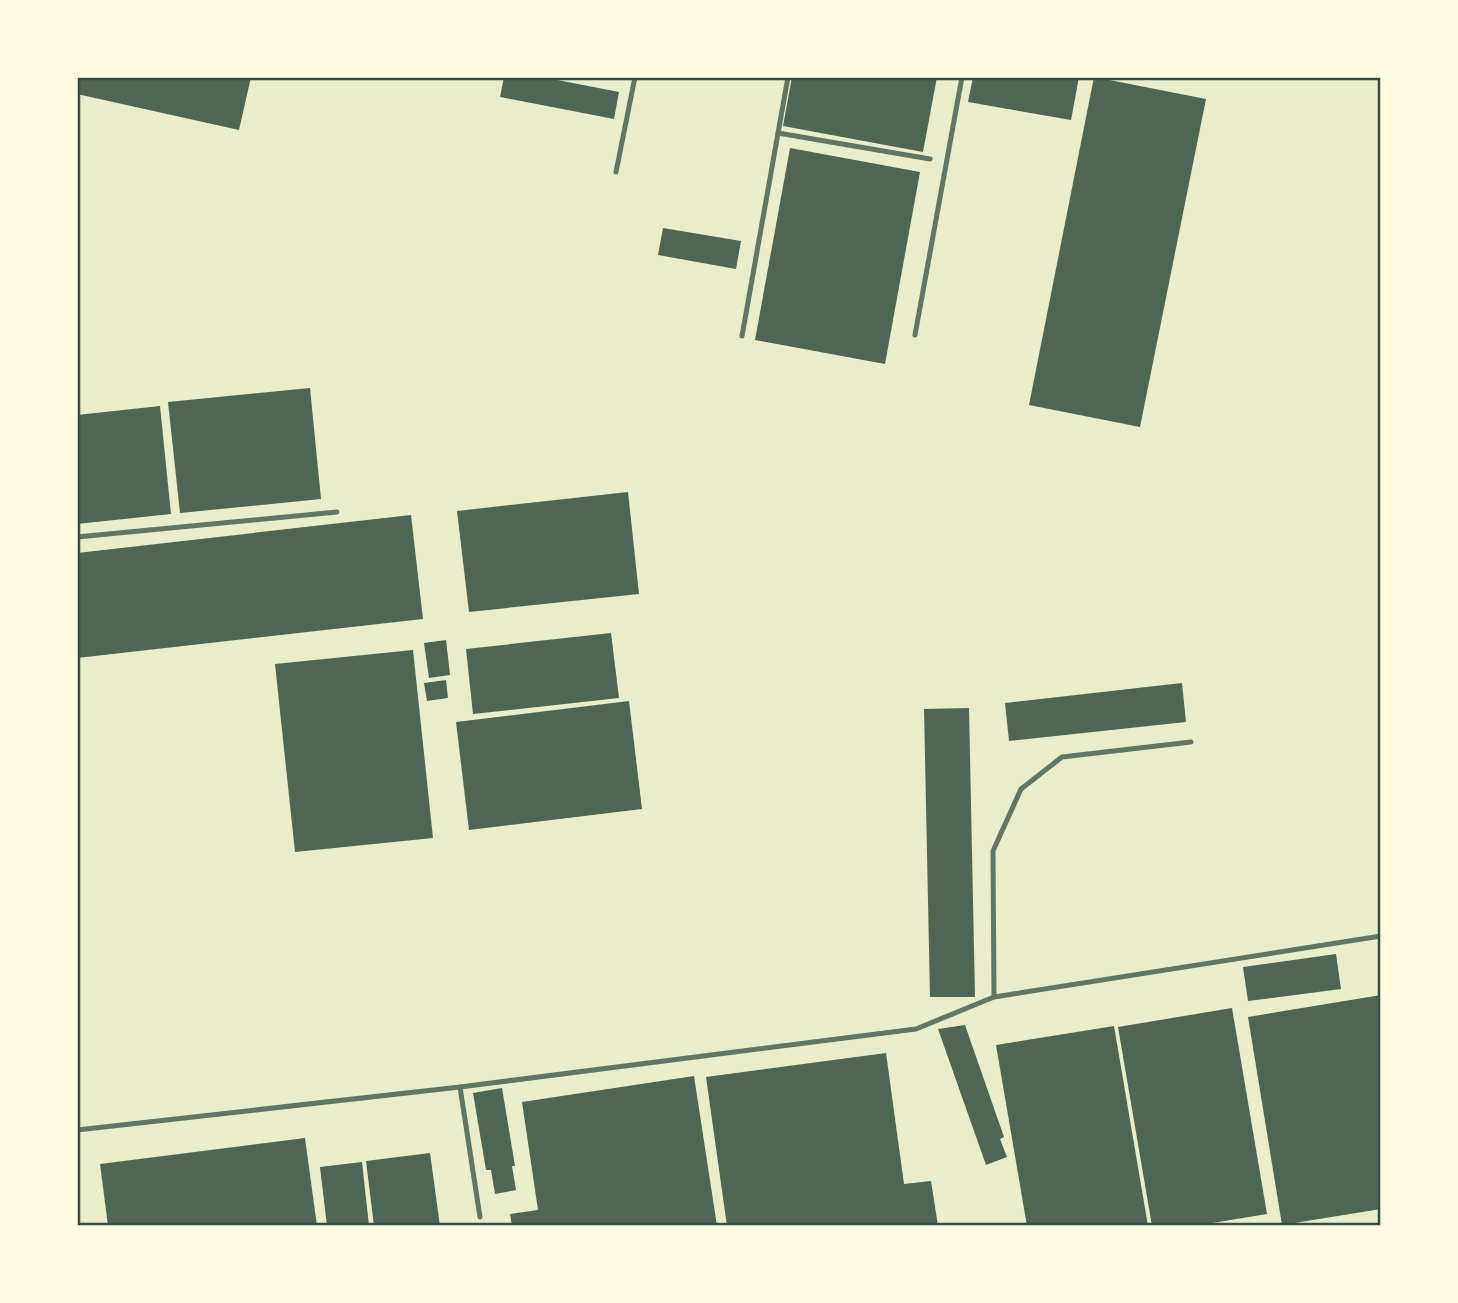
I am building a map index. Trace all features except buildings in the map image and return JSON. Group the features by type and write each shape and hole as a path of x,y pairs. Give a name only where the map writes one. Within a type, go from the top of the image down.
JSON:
{"lane":[{"path":"616,172 635,77"},
{"path":"743,336 788,77"},
{"path":"915,335 962,77"},
{"path":"778,133 930,159"},
{"path":"77,537 337,512"},
{"path":"994,997 993,851 1021,789 1062,757 1191,742"},
{"path":"77,1130 460,1087 916,1029 994,997 1381,936"},
{"path":"460,1087 480,1217"}]}
